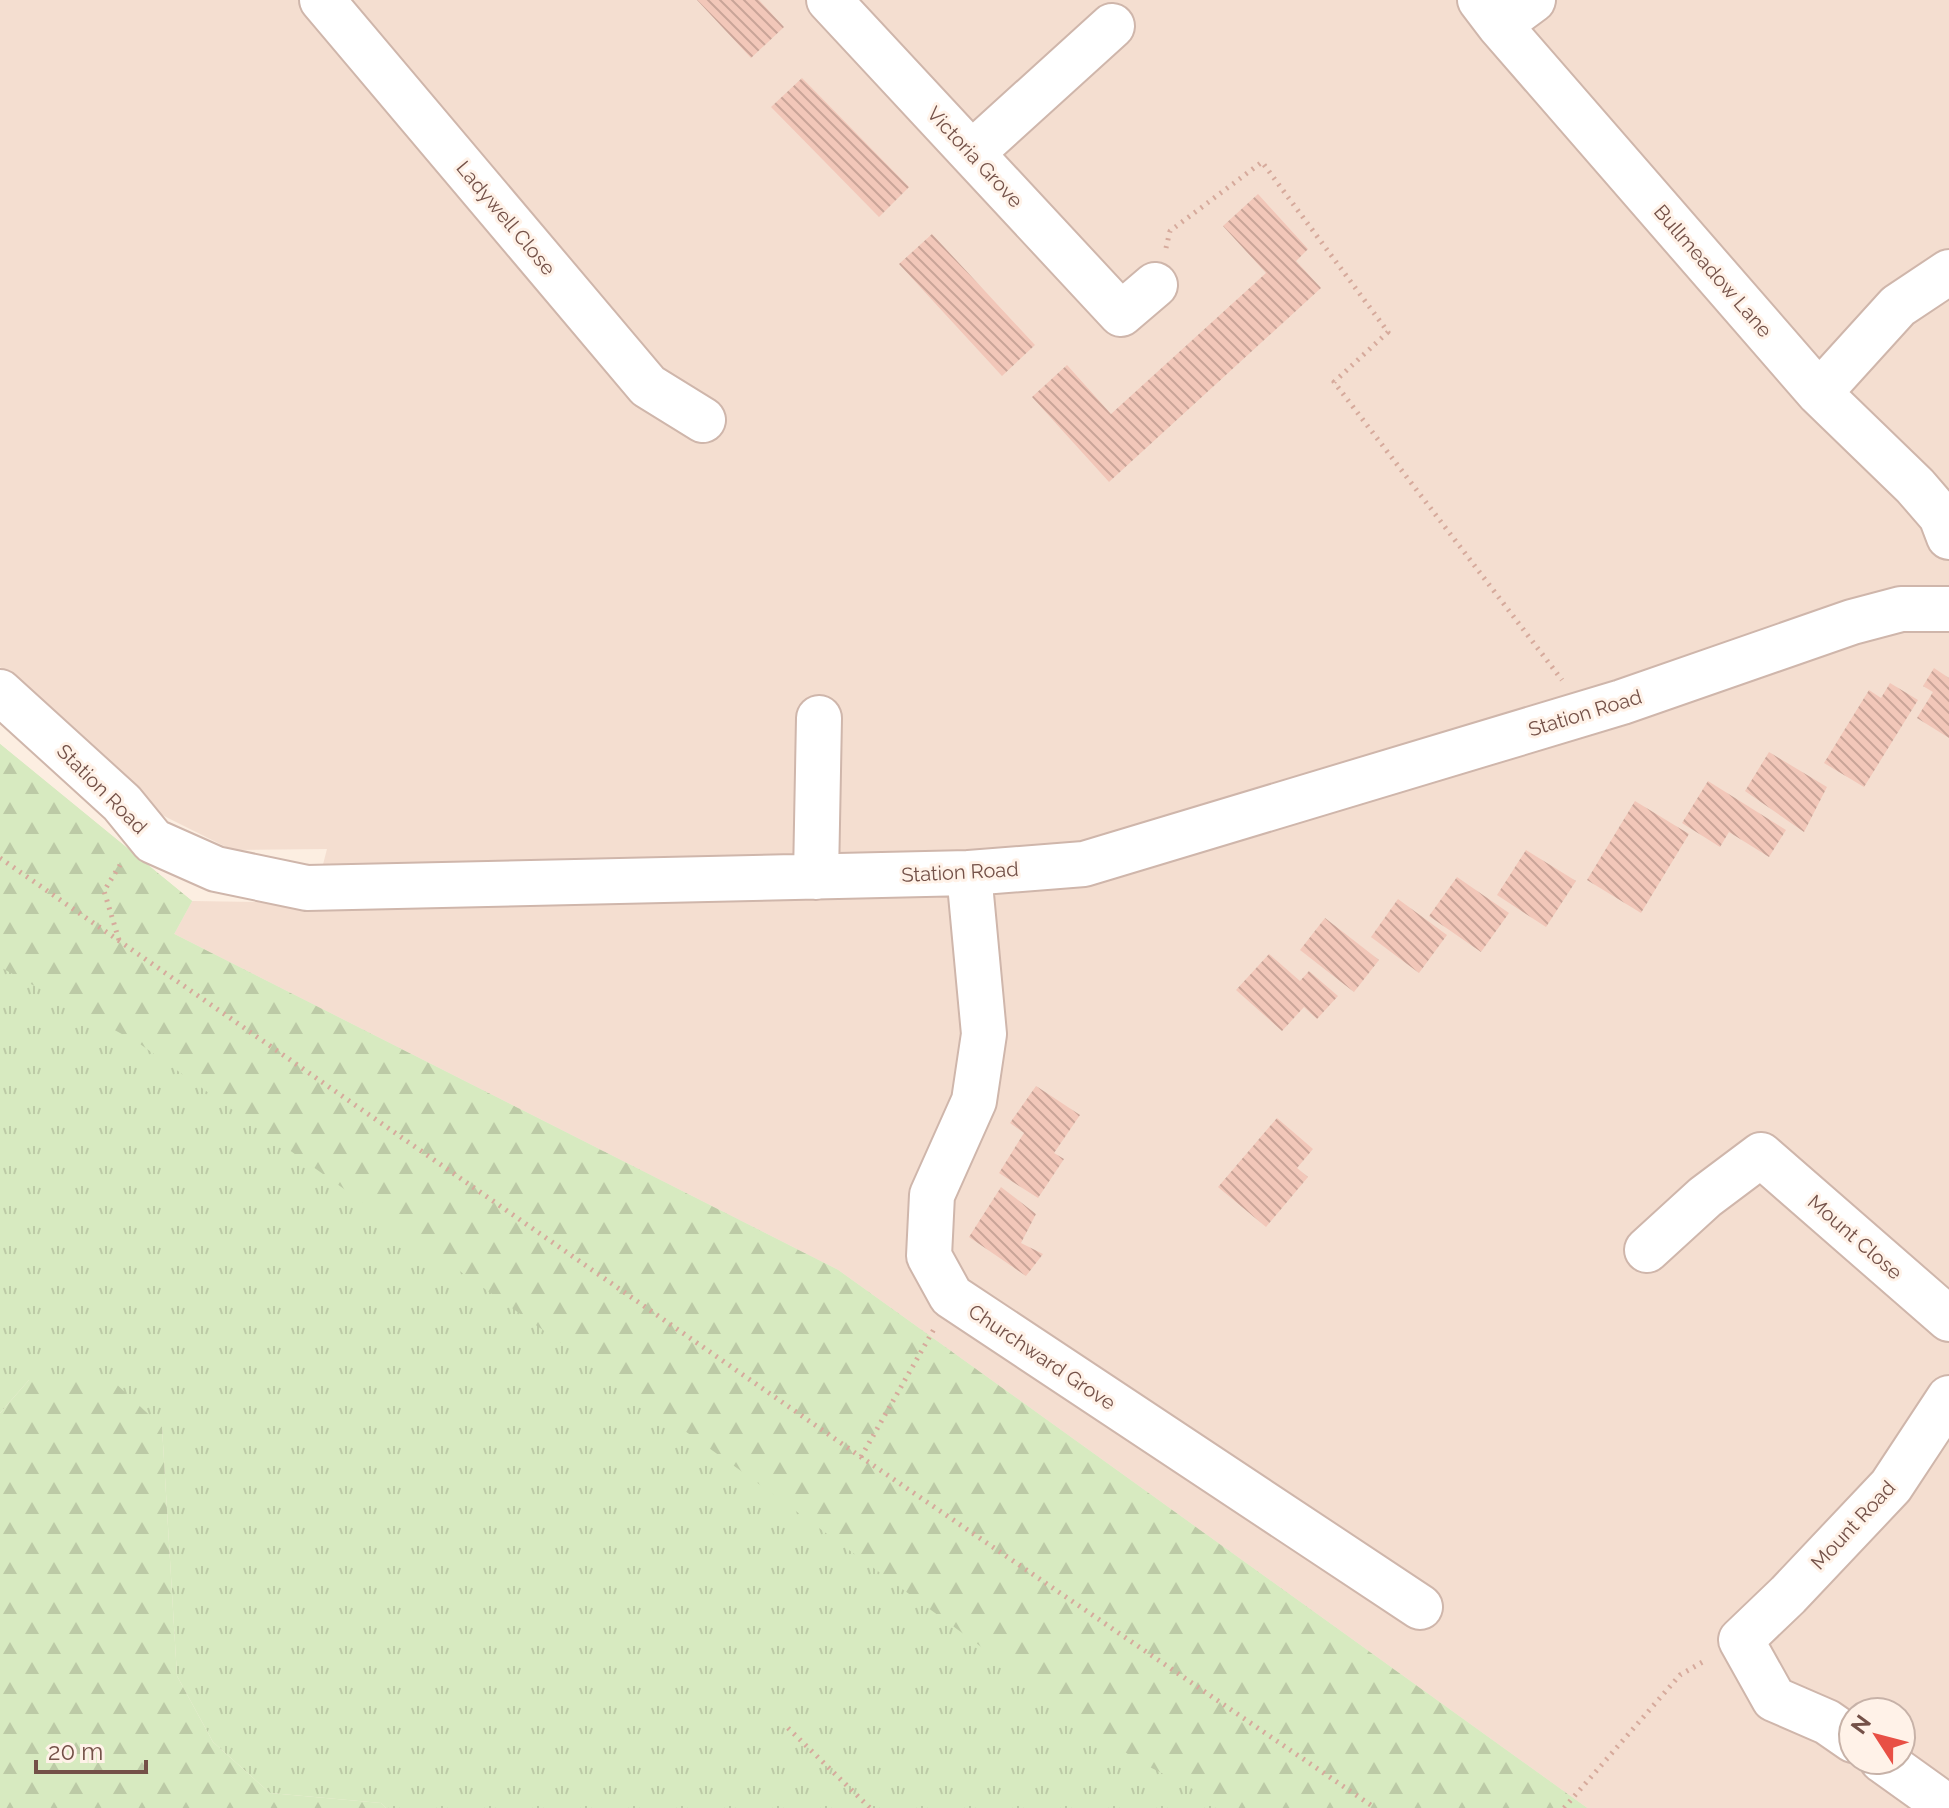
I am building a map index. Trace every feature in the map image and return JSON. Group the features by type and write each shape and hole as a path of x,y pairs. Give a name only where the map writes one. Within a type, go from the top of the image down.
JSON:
{"street":[{"name":"Ladywell Close","path":"322,0 648,386 703,420"},
{"name":"Victoria Grove","path":"829,0 1121,314 1155,285"},
{"name":"Bullmeadow Lane","path":"1504,8 1819,393 1915,486 1941,516 1949,537"},
{"path":"972,153 1112,26"},
{"path":"1819,393 1898,306 1949,272"},
{"name":"Station Road","path":"0,692 122,803 153,841 216,869 307,888 969,873 1084,864 1622,702 1852,622 1901,609 1949,609"},
{"path":"816,877 819,718"},
{"name":"Churchward Grove","path":"969,873 984,1034 974,1101 932,1195 929,1256 951,1296 1420,1607"},
{"name":"Mount Close","path":"1647,1250 1705,1197 1761,1155 1949,1319"},
{"name":"Mount Road","path":"1741,1640 1891,1486 1949,1398"},
{"path":"1741,1640 1774,1699 1837,1729"},
{"path":"1908,1776 1936,1793"}],"path":[{"path":"1155,285 1170,231 1262,162 1388,332 1334,382 1587,713"},
{"path":"0,858 861,1457 1375,1808"},
{"path":"120,941 104,891 123,860"},
{"path":"861,1457 913,1365"},
{"path":"1564,1808 1680,1675 1741,1640"},
{"path":"788,1728 870,1808"}],"shaded area":[{"path":"0,0 1949,0 1949,1808 1587,1808 838,1270 174,934 192,901 313,903 327,849 232,850 148,808 0,667"}],"green space":[{"path":"0,744 192,901 174,934 838,1270 1587,1808 386,1808 381,1803 270,1793 213,1742 177,1676 162,1427 29,1380 0,1413"},
{"path":"0,744 192,901 174,934 838,1270 1587,1808 1230,1808 1136,1760 737,1468 140,1044 0,967"},
{"path":"29,1380 112,1380 162,1427 177,1676 213,1742 270,1793 381,1803 386,1808 0,1808 0,1413"}],"building":[{"path":"697,0 759,0 784,27 751,58"},
{"path":"802,78 909,187 879,217 771,107"},
{"path":"1258,194 1308,249 1296,261 1321,288 1109,482 1032,397 1067,365 1111,414 1266,273 1223,226"},
{"path":"932,234 1035,345 1002,376 899,264"},
{"path":"1934,668 1949,678 1949,738 1917,718 1933,692 1923,686"},
{"path":"1890,683 1918,700 1864,787 1824,763 1869,690 1881,698"},
{"path":"1769,752 1827,787 1804,832 1745,791"},
{"path":"1708,781 1786,830 1769,857 1729,832 1720,847 1682,823"},
{"path":"1635,801 1689,834 1641,913 1587,880"},
{"path":"1526,850 1576,881 1546,927 1497,895"},
{"path":"1457,877 1509,913 1481,952 1429,916"},
{"path":"1398,899 1447,935 1419,973 1371,937"},
{"path":"1325,918 1379,960 1354,992 1300,950"},
{"path":"1269,954 1300,981 1309,971 1338,996 1317,1019 1304,1007 1282,1031 1236,990"},
{"path":"1036,1086 1080,1115 1054,1153 1064,1159 1038,1198 999,1173 1024,1133 1010,1123"},
{"path":"1277,1118 1313,1149 1297,1168 1308,1177 1266,1227 1218,1187"},
{"path":"1001,1187 1036,1214 1021,1243 1043,1254 1026,1276 969,1237"}]}
